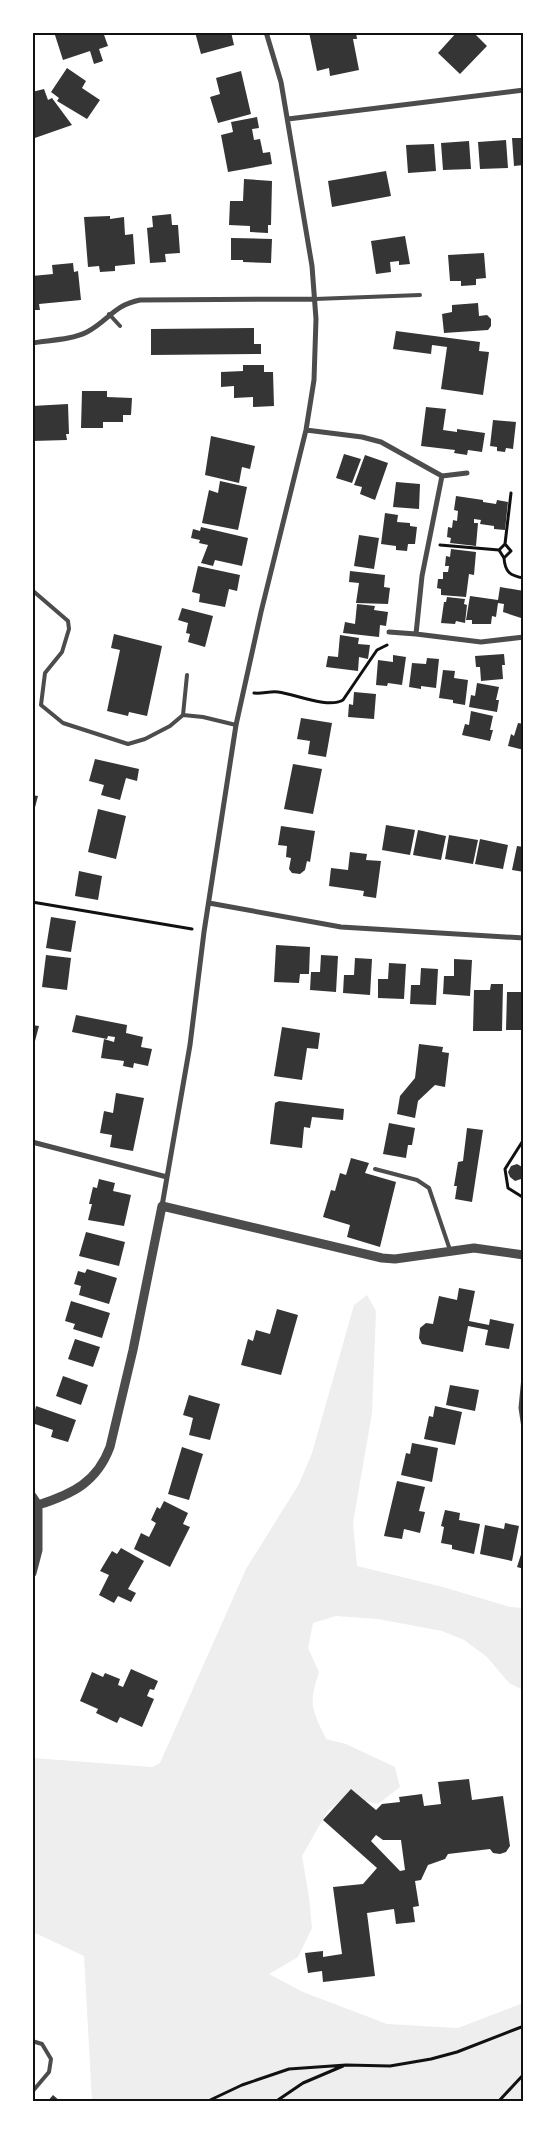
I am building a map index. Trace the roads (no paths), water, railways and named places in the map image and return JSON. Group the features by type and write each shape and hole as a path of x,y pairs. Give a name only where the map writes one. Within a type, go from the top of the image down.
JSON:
{"street":[{"path":"38,1505 63,1498 86,1483 105,1461 110,1447 133,1350 162,1206 190,1045 204,932 236,726 261,612 306,430 314,380 316,351 315,299 310,249 281,82 266,32"},
{"path":"288,119 524,90"},
{"path":"32,343 78,336 127,303 140,300 315,299"},
{"path":"306,430 362,437 380,442 442,476 467,473"},
{"path":"416,634 428,544 442,476"},
{"path":"389,632 481,642 524,637"},
{"path":"209,903 341,927 524,938"},
{"path":"32,1142 167,1177"},
{"path":"162,1206 395,1260 450,1250 474,1248 524,1255"},
{"path":"524,1377 521,1408 524,1428"},
{"path":"32,1496 38,1505 38,1550 32,1572"}],"lane":[{"path":"315,299 420,295"},
{"path":"109,314 120,326"},
{"path":"32,590 68,621 69,629 62,652 45,673 41,705 63,723 128,744 145,739 170,726 183,715 187,675"},
{"path":"183,715 203,717 236,726"},
{"path":"375,1169 418,1180 429,1188 450,1250"},
{"path":"32,2041 42,2044 51,2059 49,2072 32,2092"}]}
